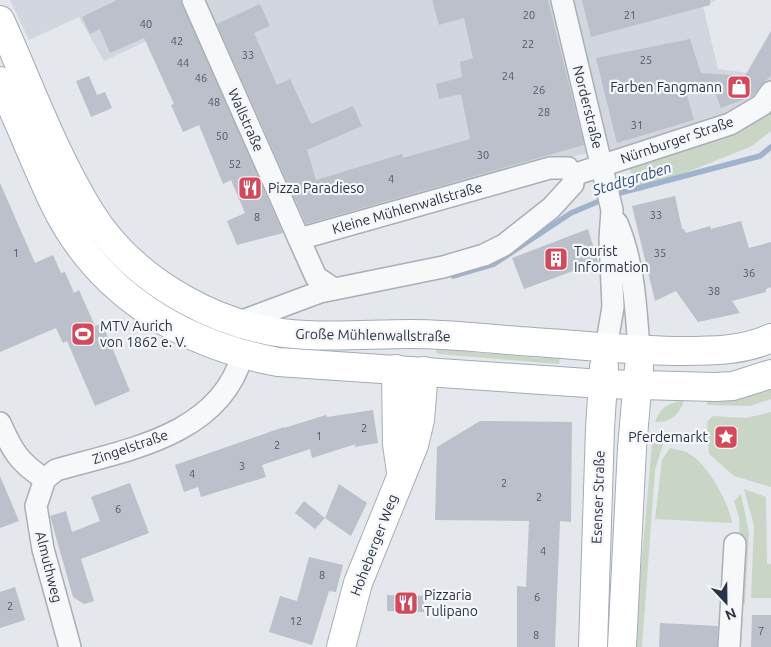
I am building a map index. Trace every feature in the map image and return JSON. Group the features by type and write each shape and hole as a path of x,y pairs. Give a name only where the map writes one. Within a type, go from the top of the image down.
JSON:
{"main road":[{"name":"Große Mühlenwallstraße","path":"0,20 72,180 91,214 114,243 160,285 202,310 237,323 272,331 307,335 411,334 639,350 737,349 756,346 771,338"},
{"path":"0,81 55,204 78,242 102,272 130,298 182,332 242,356 317,366 424,370 602,384 692,388 733,386 771,374"},
{"name":"Hoheberger Weg","path":"401,473 397,444 396,369 401,350 411,334"},
{"name":"Hoheberger Weg","path":"341,647 358,583 401,473 414,445 420,420 424,370 420,351 411,334"},
{"name":"Esenser Straße","path":"593,647 602,384 606,348"},
{"path":"622,647 639,350"}],"street":[{"name":"Wallstraße","path":"193,0 299,239"},
{"name":"Norderstraße","path":"562,0 613,212 630,267 636,307 639,350"},
{"name":"Nürnburger Straße","path":"605,175 730,124 762,104 771,92"},
{"name":"Kleine Mühlenwallstraße","path":"299,239 550,168 568,168 573,175"},
{"path":"237,323 334,289 430,270 484,255 504,245 552,208 573,184 573,175 605,175"},
{"name":"Norderstraße","path":"606,348 613,307 610,239 613,212"},
{"path":"299,239 316,277 334,289"},
{"name":"Zingelstraße","path":"43,483 56,470 162,439 192,422 217,403 236,375 242,356"},
{"path":"0,423 16,456 43,483"},
{"name":"Almuthweg","path":"43,483 36,506 43,548 70,647"},
{"path":"729,647 735,544"}],"shaded area":[{"path":"10,0 717,0 703,6 718,69 771,76 771,79 754,103 729,119 611,156 591,152 305,231 207,13 104,61 79,17 29,40"}],"green space":[{"path":"771,103 771,131 752,146 638,192 627,162"},
{"path":"437,349 541,358 561,353 559,364 438,354 436,352"},
{"path":"771,384 771,399 750,406 708,405 705,399"},
{"path":"684,400 674,417 666,421 655,422 662,409"},
{"path":"771,412 771,487 734,476 709,454 707,422 713,416 746,418"},
{"path":"652,443 663,444 655,470 642,647 637,647 638,604"},
{"path":"670,448 686,452 694,457 709,473 726,504 732,523 655,519 662,460"},
{"path":"744,489 766,497 767,564 771,564 771,598 751,598 754,526"},
{"path":"741,494 749,532 745,604 742,604 739,517 734,501"}],"building":[{"path":"117,0 181,0 283,233 237,245 227,221 245,213 231,180 223,184 199,125 183,132 171,105 174,104 144,38 110,53 100,29 90,34 82,17"},
{"path":"432,0 548,0 584,145 306,224 217,24 260,4 270,26 254,33 277,85 290,79 311,124 353,106 362,126 307,150 316,180 402,154 403,158 470,139 461,94 439,99 436,84 462,77 460,62 473,58 464,18 439,25"},
{"path":"582,0 710,0 710,5 591,37"},
{"path":"771,31 771,75 753,96 721,108 712,85 686,92 694,120 617,143 596,58 690,39 701,73 745,76"},
{"path":"89,76 97,95 105,92 112,108 91,117 76,81"},
{"name":"MTV Aurich von 1862 e. V.","path":"0,183 35,263 53,255 61,273 65,272 74,293 79,290 95,326 102,323 130,391 95,406 67,341 63,343 56,328 0,352"},
{"path":"675,196 682,229 686,233 710,226 711,229 741,221 749,248 771,242 771,287 766,289 766,292 732,301 740,313 698,322 676,291 655,301 632,206"},
{"name":"Tourist Information","path":"588,229 598,262 524,289 512,258"},
{"path":"373,410 378,443 354,447 356,444 312,458 310,449 262,465 266,477 201,497 198,487 184,492 175,465 284,427 326,415 327,417"},
{"path":"480,421 572,422 571,522 560,521 555,647 517,647 517,586 526,587 529,521 435,520 437,447"},
{"path":"0,476 19,521 0,528"},
{"path":"130,483 149,533 81,559 94,601 84,604 73,597 50,516 66,511 72,532 100,521 91,497"},
{"path":"339,484 367,503 351,536 325,518"},
{"path":"304,501 325,518 315,529 295,513"},
{"path":"309,557 343,565 336,592 329,591 312,645 269,632 280,596 297,601"},
{"path":"15,587 25,620 0,628 0,592"},
{"name":"Pizzaria Tulipano","path":"387,595 424,596 424,612 387,611"},
{"path":"752,615 771,615 771,647 751,647"},
{"path":"660,623 718,626 717,647 659,647"}],"waterway":[{"name":"Stadtgraben","path":"453,276 494,264 571,213 616,194 760,156 771,147"}],"place":[{"name":"Farben Fangmann","path":"739,87"},
{"name":"Pizza Paradieso","path":"250,188"},
{"name":"Tourist Information","path":"556,259"},
{"name":"MTV Aurich von 1862 e. V.","path":"83,334"},
{"name":"Pferdemarkt","path":"726,437"},
{"name":"Pizzaria Tulipano","path":"406,603"}]}
